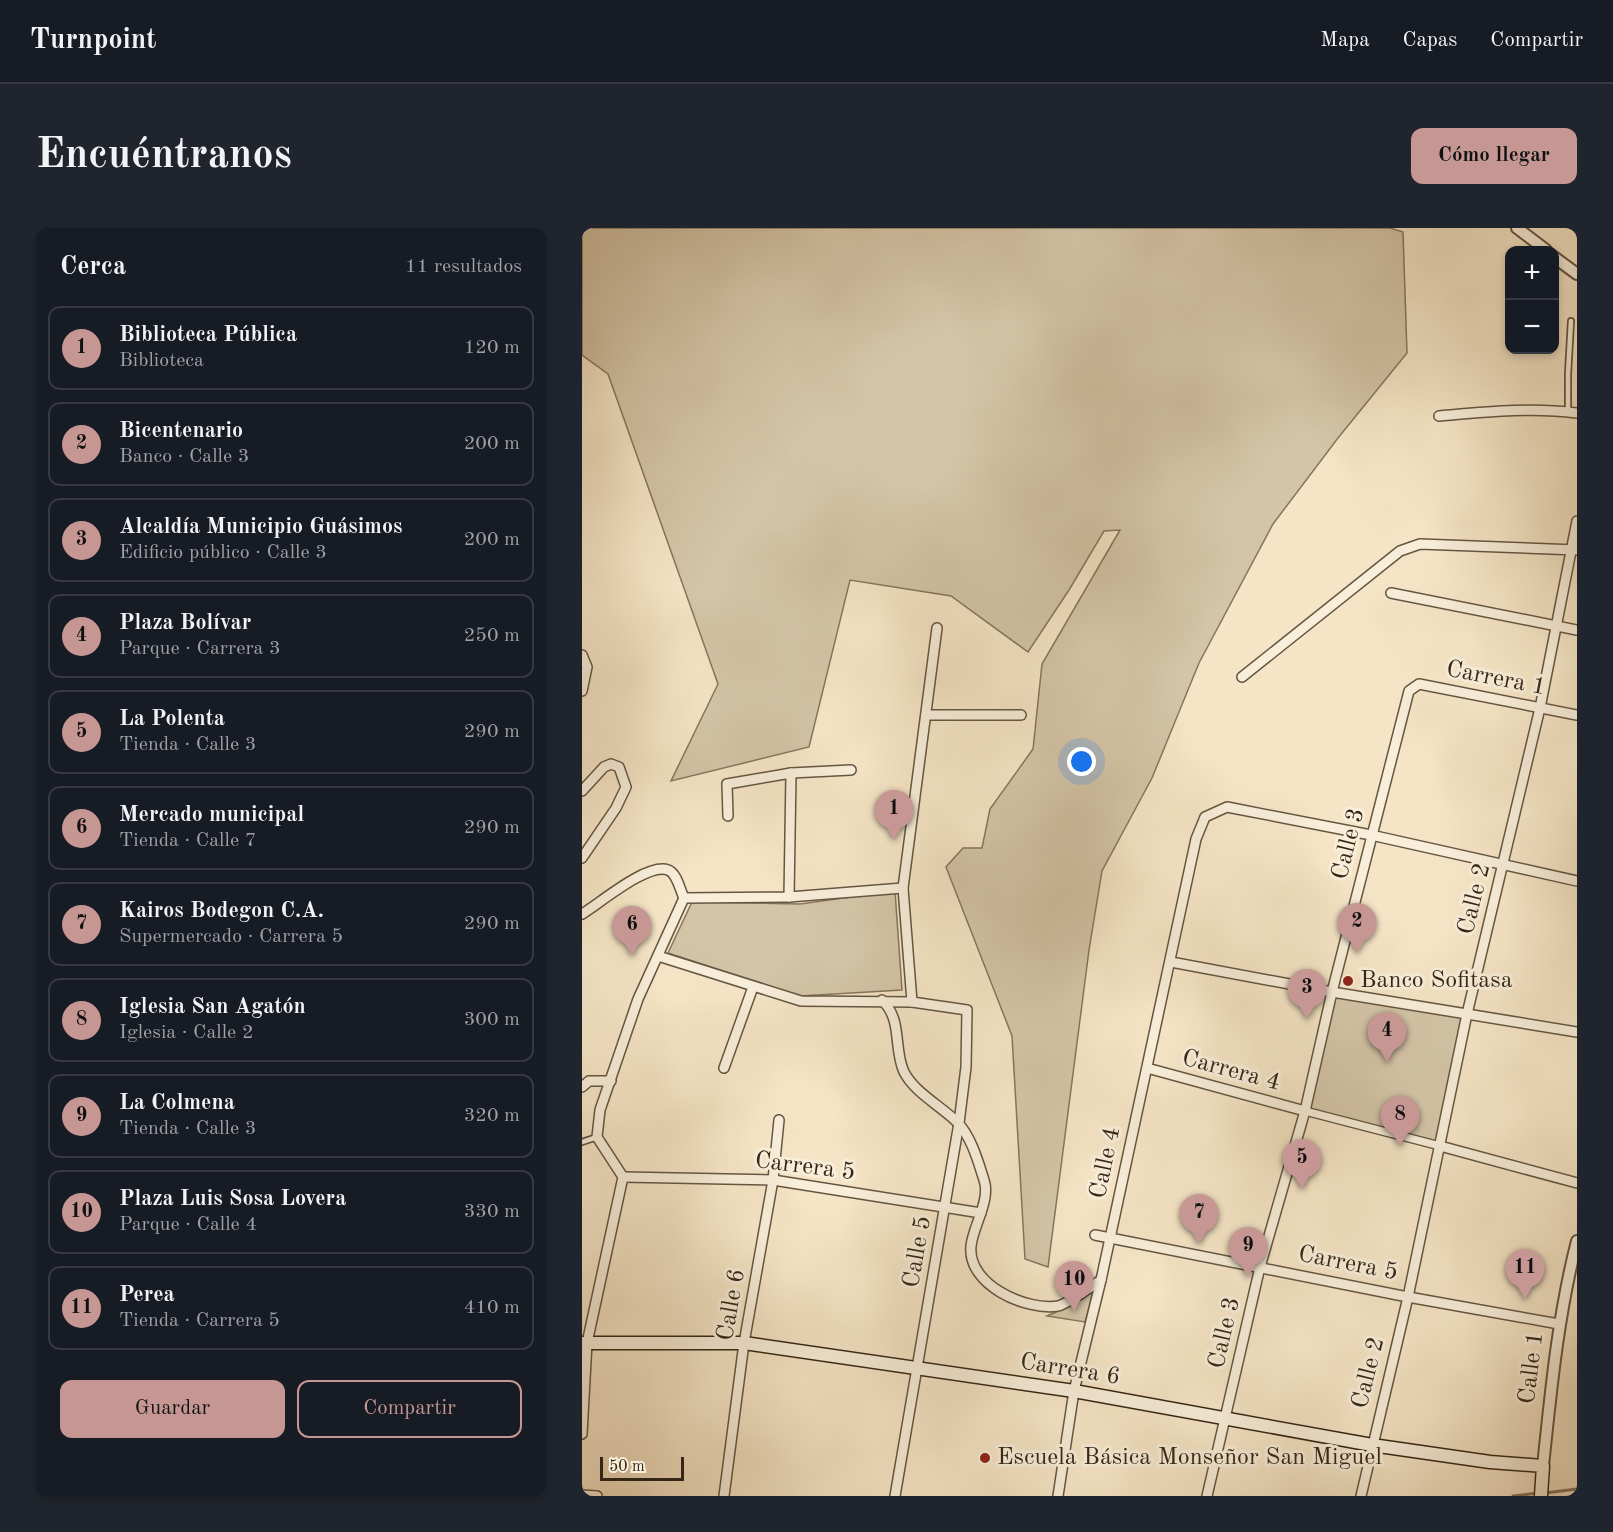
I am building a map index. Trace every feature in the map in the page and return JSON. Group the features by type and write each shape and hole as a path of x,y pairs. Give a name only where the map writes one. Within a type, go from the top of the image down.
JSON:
{"main road":[{"name":"Carrera 6","path":"585,1343 744,1343 1074,1392 1372,1445 1490,1462 1543,1466"},
{"path":"1541,1496 1543,1466"}],"street":[{"path":"1517,228 1541,246"},
{"path":"1559,261 1577,274"},
{"path":"1438,416 1498,411 1572,412"},
{"name":"Calle 2","path":"1361,1496 1408,1297 1467,1014 1540,708 1555,627 1574,550 1577,521"},
{"path":"1242,677 1409,546 1420,544 1574,550"},
{"path":"1391,593 1577,630"},
{"path":"658,956 801,1001 912,1002 903,888 937,628"},
{"path":"582,655 587,667 582,691"},
{"name":"Carrera 1","path":"1409,691 1419,684 1577,716"},
{"name":"Calle 3","path":"1207,1496 1260,1267 1305,1111 1332,992 1409,691"},
{"path":"926,716 1021,715"},
{"path":"582,791 604,767 611,764 619,767 626,787 616,808 582,858"},
{"path":"728,816 727,784 791,773 851,770"},
{"path":"789,897 791,773"},
{"name":"Calle 4","path":"1058,1496 1074,1392 1101,1280 1196,839 1205,817 1227,807 1371,835 1577,881"},
{"path":"582,914 633,879 661,869 667,869 673,874 684,898 638,999 600,1110 597,1137 623,1178 585,1343 582,1434"},
{"path":"684,898 789,897 903,888"},
{"path":"1171,962 1332,992 1577,1032"},
{"path":"724,1068 753,987"},
{"path":"882,1000 895,1017 901,1065 906,1075 958,1124 967,1137 985,1183 981,1213 971,1247 974,1267 994,1290 1023,1304 1059,1306 1101,1280"},
{"name":"Calle 5","path":"895,1496 946,1206 966,1067 968,1013 964,1008 912,1002"},
{"name":"Carrera 4","path":"1147,1068 1305,1111"},
{"path":"582,1087 589,1081 611,1081"},
{"path":"1305,1111 1577,1183"},
{"name":"Calle 6","path":"724,1496 744,1343 774,1180 779,1120"},
{"name":"Carrera 5","path":"623,1178 774,1180 981,1213"},
{"name":"Carrera 5","path":"1095,1234 1408,1297 1559,1324"},
{"name":"Calle 1","path":"1543,1466 1559,1324 1566,1282 1577,1241"},
{"path":"582,1495 597,1496"}],"lane":[{"path":"1572,321 1569,355 1572,412"},
{"path":"582,1142 597,1137"}],"shaded area":[{"path":"582,228 1390,228 1403,232 1407,353 1338,438 1273,524 1199,663 1152,778 1102,871 1089,950 1048,1267 1025,1259 1012,1036 946,867 963,848 982,848 990,809 1033,749 1042,664 1120,530 1104,531 1028,652 951,596 850,580 809,747 671,781 718,684 608,374 582,355"},
{"path":"895,891 902,990 800,996 668,953 692,902 800,904"},
{"path":"1332,992 1467,1014 1440,1146 1305,1111"},
{"path":"1094,1290 1085,1322 1047,1316 1072,1305"}],"waterway":[{"path":"1545,1493 1577,1489"},
{"path":"1513,1496 1538,1493"}],"place":[{"name":"Biblioteca Pública","path":"894,840"},
{"name":"Bicentenario","path":"1357,953"},
{"name":"Mercado municipal","path":"632,956"},
{"name":"Banco Sofitasa","path":"1348,981"},
{"name":"Alcaldía Municipio Guásimos","path":"1307,1019"},
{"name":"Plaza Bolívar","path":"1387,1062"},
{"name":"Iglesia San Agatón","path":"1400,1146"},
{"name":"La Polenta","path":"1302,1189"},
{"name":"Kairos Bodegon C.A.","path":"1199,1244"},
{"name":"La Colmena","path":"1248,1277"},
{"name":"Perea","path":"1525,1299"},
{"name":"Plaza Luis Sosa Lovera","path":"1074,1311"},
{"name":"Escuela Básica Monseñor San Miguel","path":"985,1458"}]}
